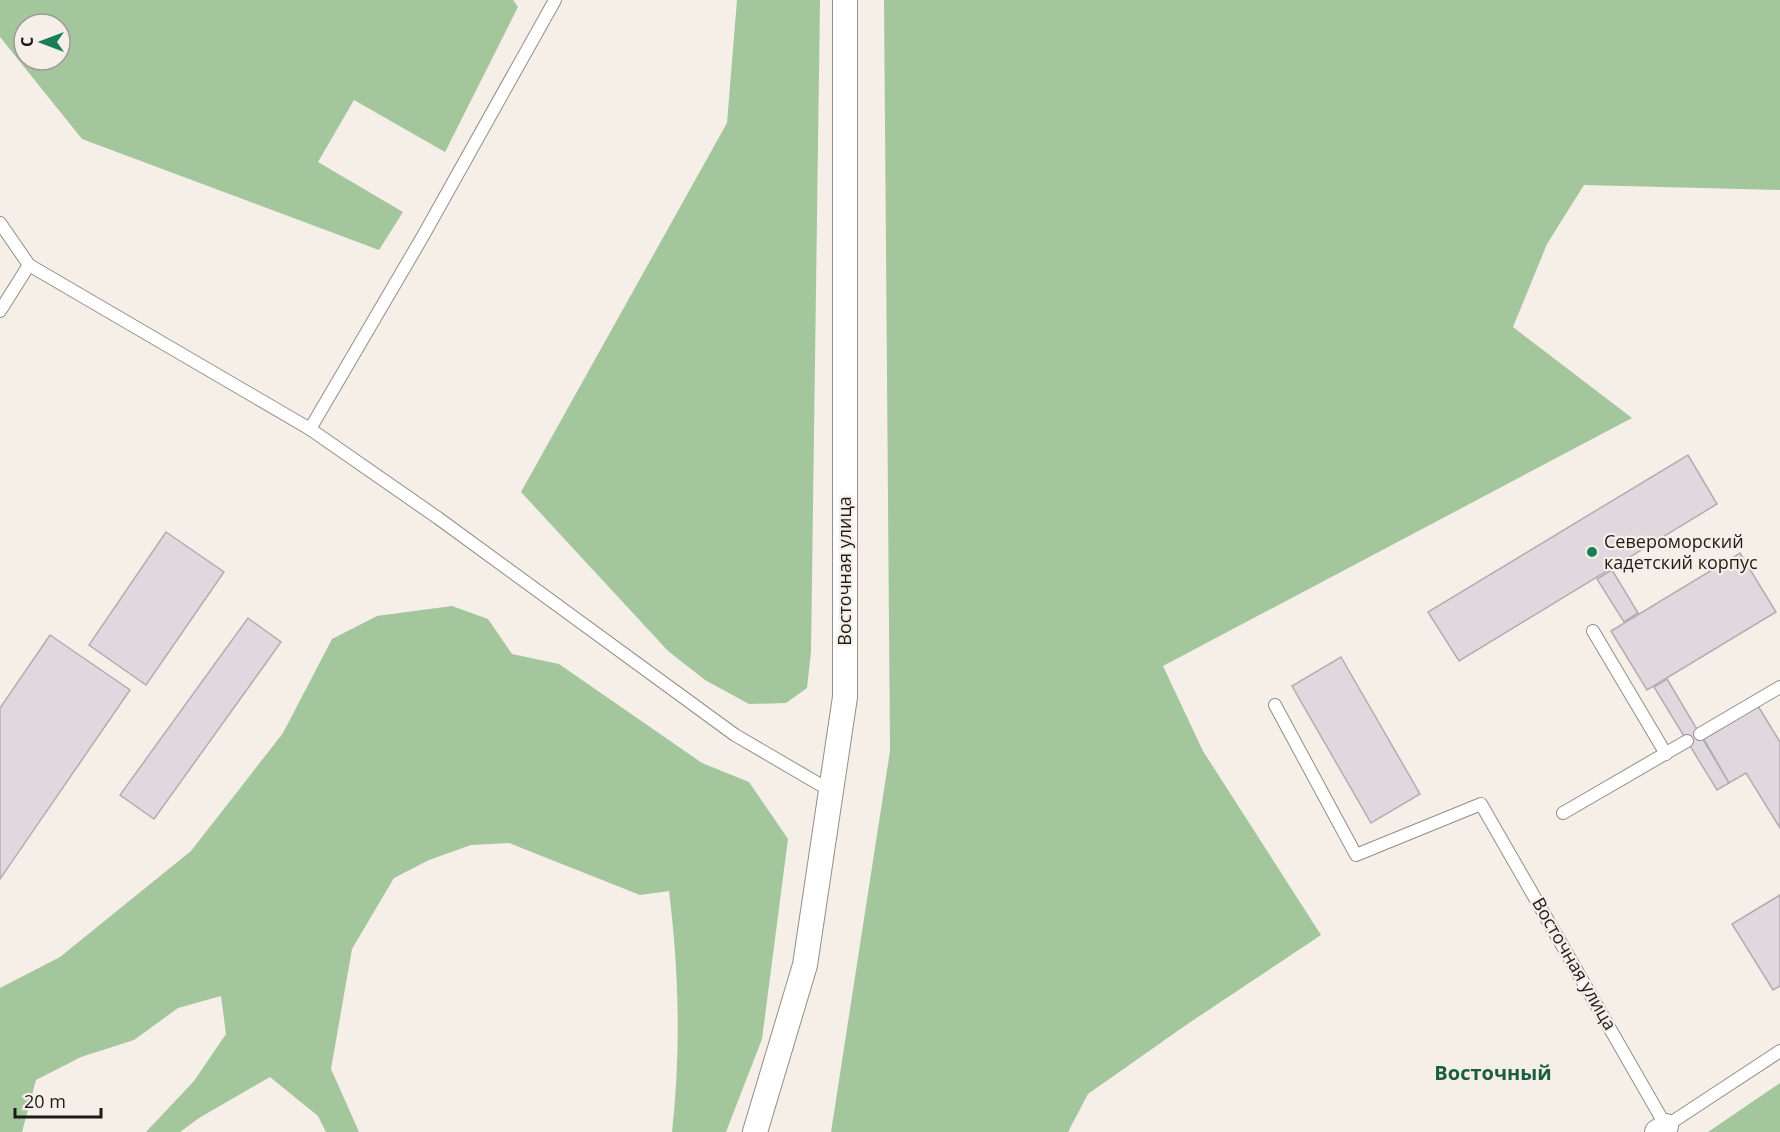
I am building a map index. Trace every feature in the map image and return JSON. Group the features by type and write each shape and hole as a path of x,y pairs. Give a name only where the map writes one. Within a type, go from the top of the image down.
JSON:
{"street":[{"name":"Восточная улица","path":"755,1132 805,965 845,697 845,0"}],"lane":[{"path":"310,429 429,226 555,0"},
{"path":"0,223 29,265 310,429 438,518 735,735 831,791"},
{"path":"0,311 29,265"},
{"path":"1593,632 1666,754"},
{"path":"1700,734 1780,687"},
{"name":"Восточная улица","path":"1275,705 1356,855 1481,804 1664,1130"},
{"path":"1563,813 1687,741"},
{"path":"1664,1130 1780,1051"}],"green space":[{"path":"0,0 513,0 518,7 445,152 354,100 318,162 403,212 379,250 82,139 28,72 72,72 72,12 12,12 12,52 0,37"},
{"path":"737,0 820,0 811,652 807,688 786,703 749,704 705,680 668,651 521,492 727,123"},
{"path":"884,0 1780,0 1780,190 1584,185 1547,244 1513,327 1632,418 1163,666 1203,751 1321,935 1088,1094 1068,1132 831,1132 890,751"},
{"path":"452,606 488,619 512,654 559,664 702,763 749,782 788,839 762,1039 726,1132 672,1132 677,1072 678,1011 669,891 640,895 509,843 471,845 429,860 394,878 352,949 331,1069 359,1132 326,1132 318,1116 270,1077 199,1118 180,1132 146,1132 194,1081 226,1034 221,996 178,1008 134,1040 81,1057 36,1080 22,1132 0,1132 0,988 60,957 191,851 283,733 332,639 377,616"},
{"path":"1780,1083 1780,1132 1708,1132"}],"building":[{"path":"1688,455 1717,504 1459,661 1428,612"},
{"path":"166,532 224,572 146,685 89,645"},
{"path":"1740,553 1776,612 1647,690 1611,631"},
{"path":"1612,570 1638,613 1624,622 1597,579"},
{"path":"248,618 281,642 154,819 120,795"},
{"path":"50,635 130,690 0,879 0,708"},
{"path":"1341,657 1420,794 1371,823 1292,686"},
{"path":"1667,679 1729,783 1717,790 1654,687"},
{"path":"1758,706 1780,742 1780,828 1746,773 1729,783 1704,739"},
{"path":"1780,895 1780,986 1773,990 1732,924"}],"place":[{"name":"Североморский кадетский корпус","path":"1592,552"}],"district":[{"name":"Восточный","path":"1493,1073"}]}
